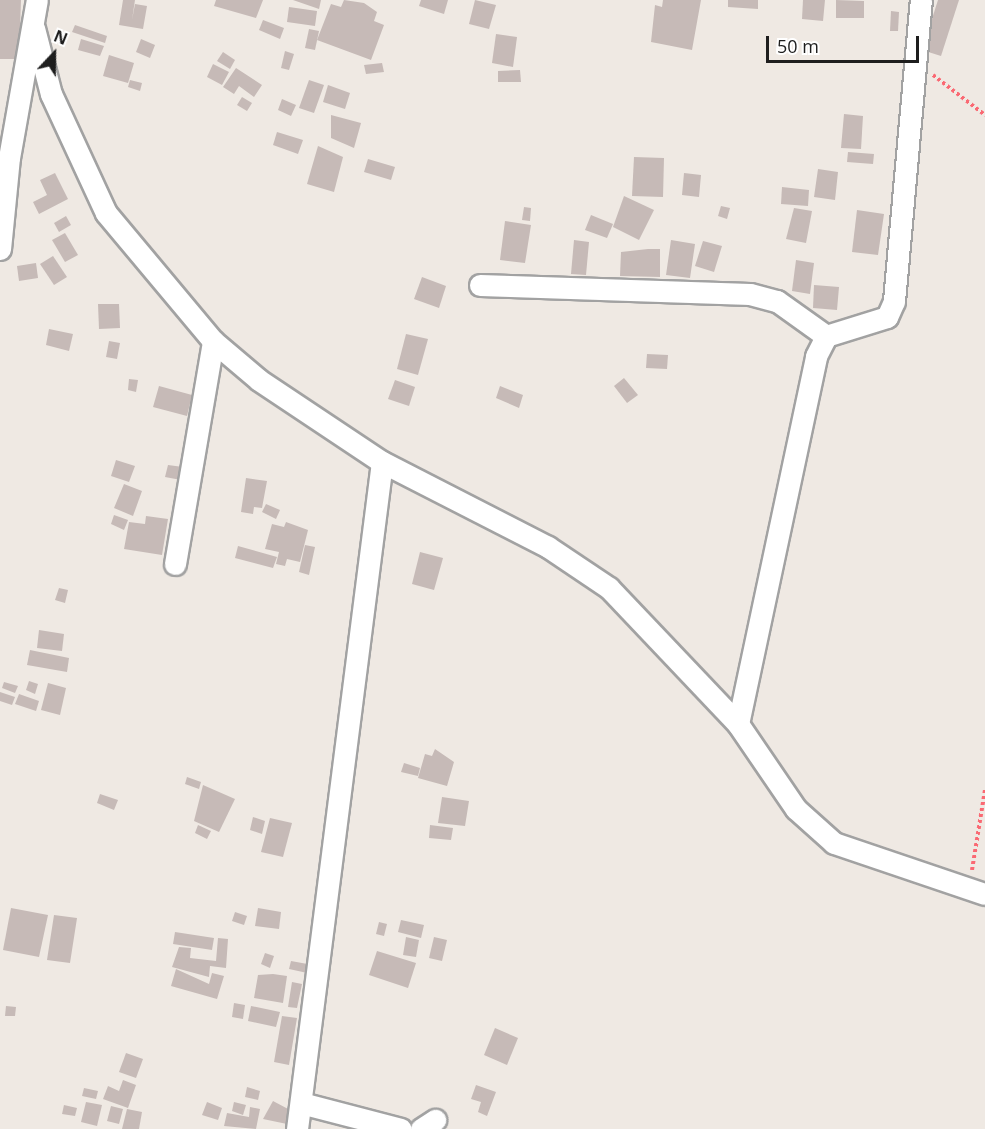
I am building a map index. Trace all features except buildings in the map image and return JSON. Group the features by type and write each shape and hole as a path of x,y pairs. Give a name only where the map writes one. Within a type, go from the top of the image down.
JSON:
{"street":[{"path":"0,249 9,158 34,28 37,0"},
{"path":"826,336 887,317 894,301 913,60 921,0"},
{"path":"34,28 51,94 106,213 213,341 259,380 382,462 548,547 609,588 738,724 796,809 834,843 985,894"},
{"path":"480,285 750,294 777,301 826,336"},
{"path":"738,724 807,395 826,336"},
{"path":"175,564 213,341"},
{"path":"297,1129 382,462"},
{"path":"301,1103 401,1129"}],"path":[{"path":"913,60 985,115"},
{"path":"971,871 985,790"}]}
